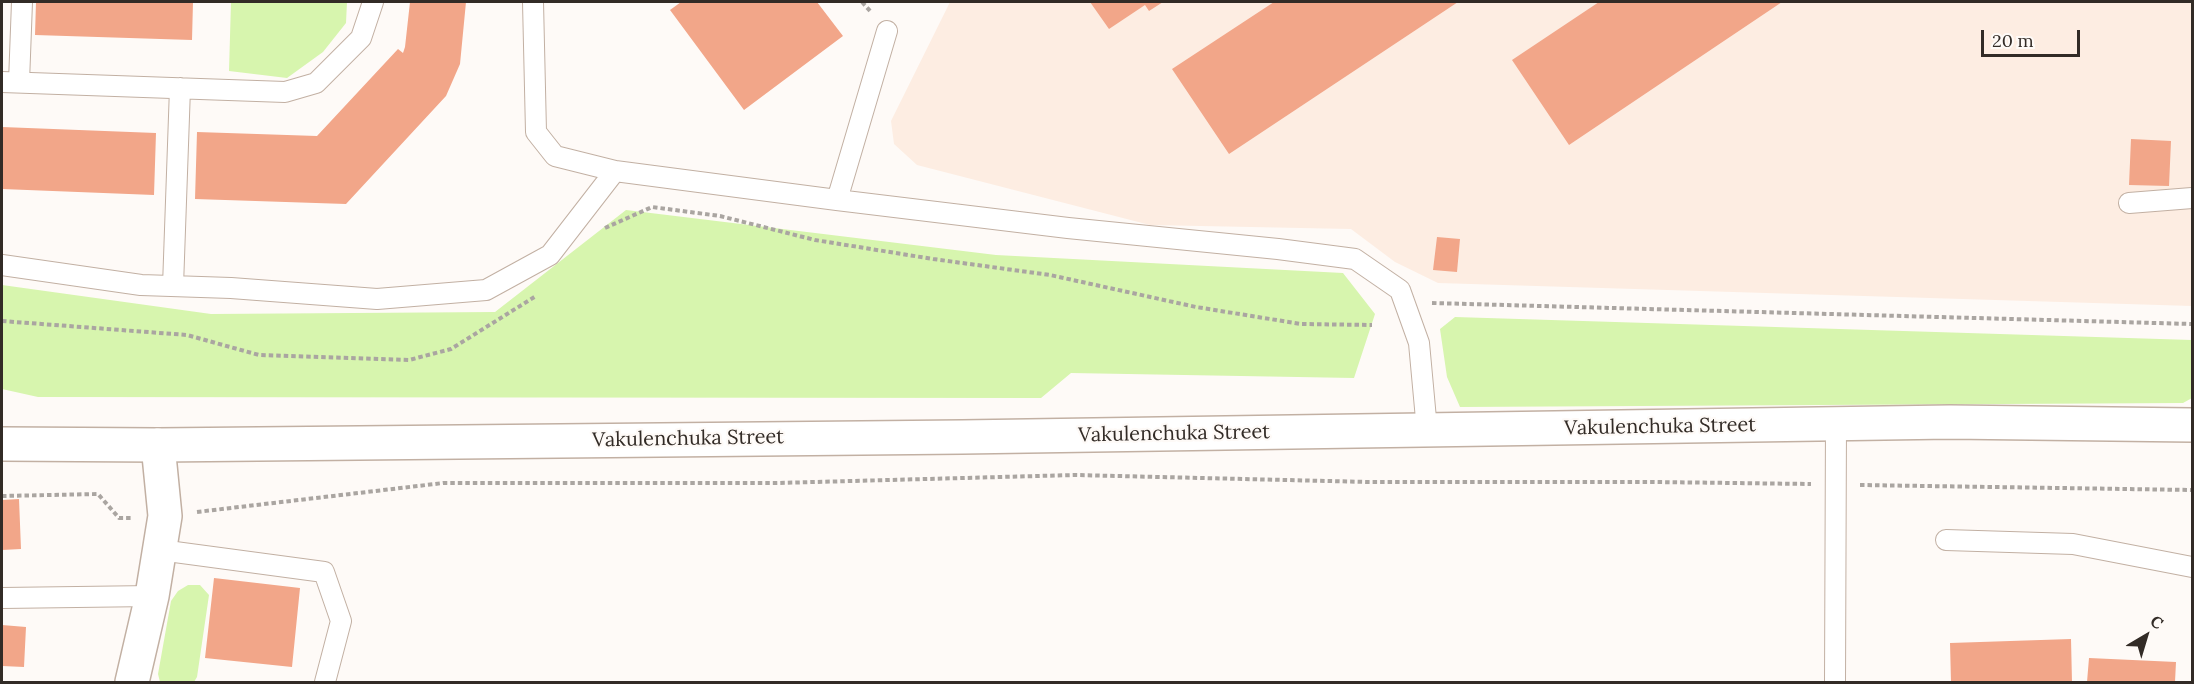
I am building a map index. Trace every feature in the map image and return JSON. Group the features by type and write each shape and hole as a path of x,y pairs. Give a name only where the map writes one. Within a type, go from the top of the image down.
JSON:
{"main road":[{"name":"Vakulenchuka Street","path":"2,444 158,445 1950,422 2192,425"},
{"path":"132,682 152,596 165,516 158,445"}],"lane":[{"path":"22,2 10,82 285,92 316,83 361,38 373,2"},
{"path":"533,2 536,132 555,156 615,171 837,200 1355,259 1400,290 1419,343 1427,430"},
{"path":"837,200 887,31"},
{"path":"173,286 180,88"},
{"path":"2,265 141,285 231,288 377,299 486,290 550,255 615,171"},
{"path":"2129,202 2193,198"},
{"path":"1835,682 1836,424"},
{"path":"1946,540 2073,544 2193,567"},
{"path":"160,550 324,572 341,621 325,682"},
{"path":"2,598 152,596"}],"path":[{"path":"598,231 652,207 720,216 816,240 933,260 1050,275 1196,307 1301,324 1372,325"},
{"path":"2,321 187,335 259,355 409,360 451,349 514,311 543,290"},
{"path":"1405,303 2193,324"},
{"path":"2,496 98,494 119,518 165,516 443,483 777,483 1075,475 1369,482 1654,482 2193,490"}],"shaded area":[{"path":"950,2 2192,2 2192,306 1438,283 1395,262 1351,229 1150,225 917,165 894,144 891,121"}],"green space":[{"path":"231,2 347,2 346,23 323,52 287,78 229,71"},
{"path":"626,210 996,255 1343,273 1375,314 1354,378 1071,373 1041,398 38,397 2,389 2,285 211,314 495,312"},
{"path":"1455,317 2192,340 2192,398 2183,403 1460,407 1447,377 1440,329"},
{"path":"188,585 200,585 209,595 197,677 194,682 160,682 158,674 171,601 178,591"}],"building":[{"path":"36,2 193,2 192,40 35,35"},
{"path":"410,2 466,2 460,64 446,96 346,204 195,199 197,132 317,136 398,49 403,53"},
{"path":"681,2 817,2 843,36 744,110 670,10"},
{"path":"1090,2 1163,2 1149,11 1145,5 1109,29"},
{"path":"1274,2 1458,2 1229,154 1172,69"},
{"path":"1599,2 1782,2 1569,145 1512,60"},
{"path":"2,127 156,133 154,195 2,189"},
{"path":"2131,139 2171,141 2169,186 2129,185"},
{"path":"1437,237 1460,239 1457,272 1433,270"},
{"path":"19,499 21,549 2,550 2,500"},
{"path":"214,578 300,588 292,667 205,658"},
{"path":"2,625 26,627 24,667 2,666"},
{"path":"2071,639 2072,682 1951,682 1950,643"},
{"path":"2089,658 2176,662 2175,682 2087,682"}]}
